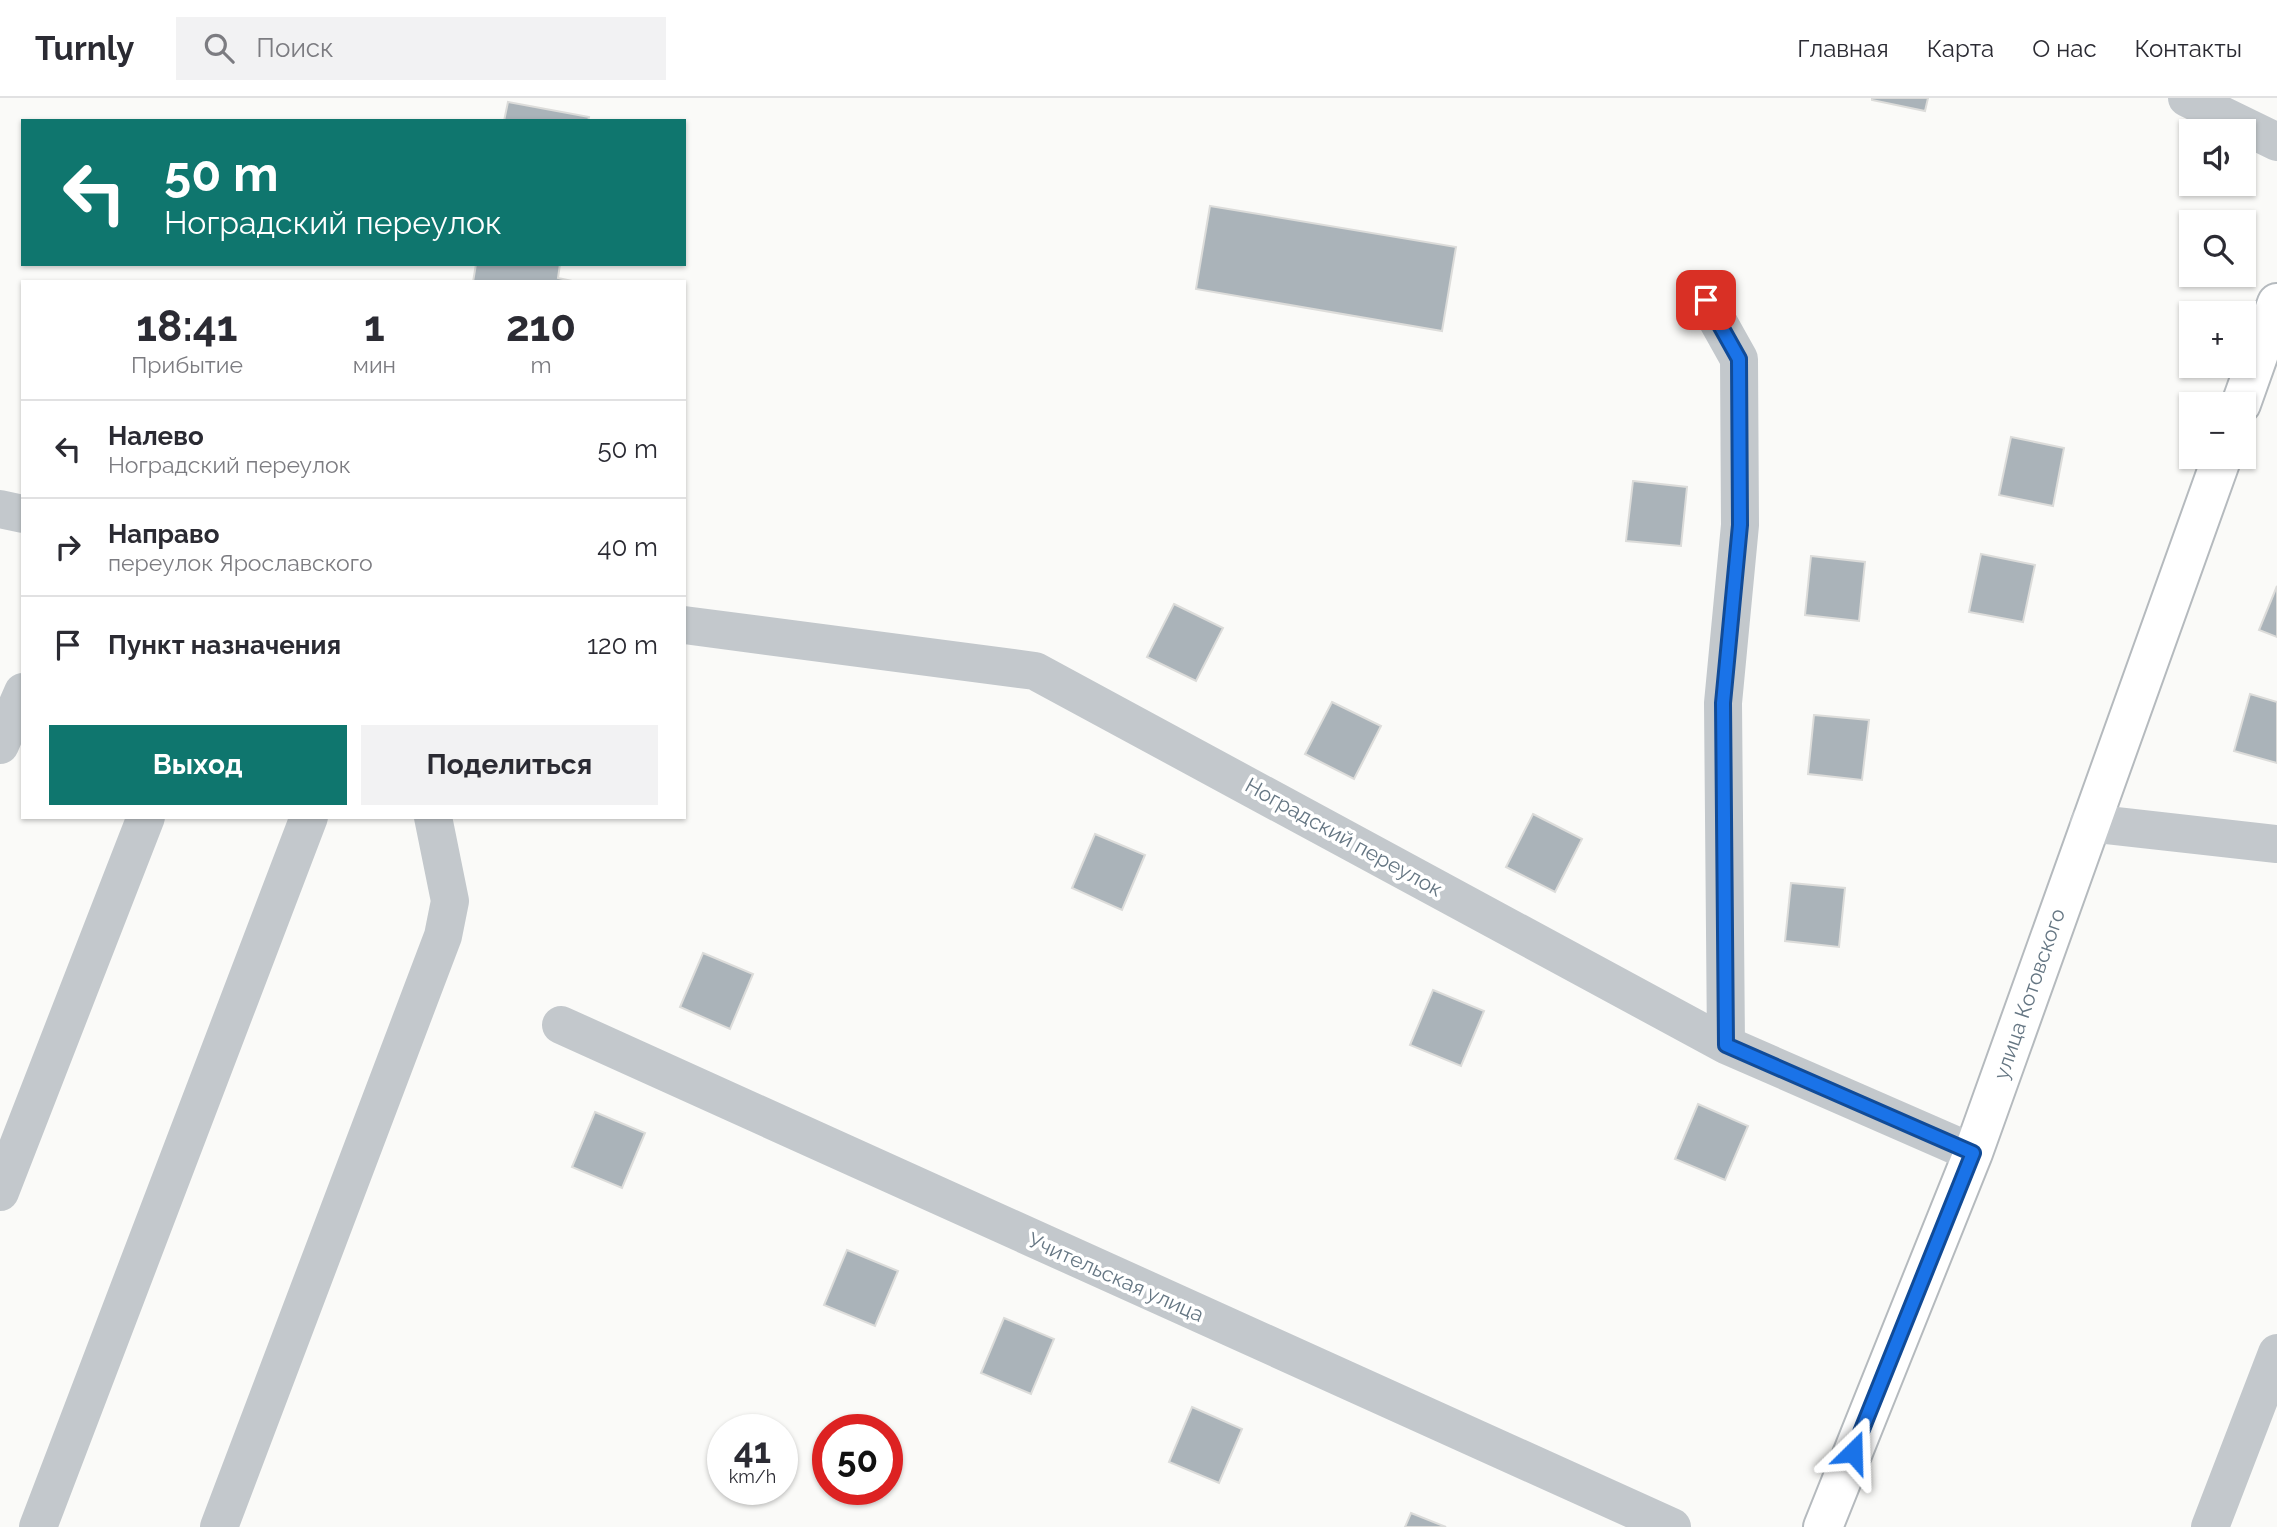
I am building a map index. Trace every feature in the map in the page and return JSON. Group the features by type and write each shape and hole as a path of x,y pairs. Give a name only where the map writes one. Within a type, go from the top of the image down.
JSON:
{"main road":[{"path":"2245,392 2277,303"},
{"name":"улица Котовского","path":"1823,1527 1973,1153 2218,469"}],"street":[{"path":"2187,98 2277,142"},
{"path":"1706,300 1739,359 1740,525 1723,703 1726,1045"},
{"path":"0,509 21,513"},
{"name":"Ноградский переулок","path":"686,625 1035,671 1726,1045 1973,1153"},
{"path":"0,745 21,697"},
{"path":"0,1192 145,819"},
{"path":"38,1527 308,819"},
{"path":"219,1527 443,936 450,901 433,819"},
{"path":"2089,823 2277,844"},
{"name":"Учительская улица","path":"562,1025 1672,1527"},
{"path":"2210,1527 2277,1353"}],"building":[{"path":"1872,98 1928,98 1925,111"},
{"path":"508,102 589,117 588,119 504,119"},
{"path":"1210,206 1456,247 1442,331 1196,289"},
{"path":"476,266 560,266 558,278 568,280 473,280"},
{"path":"2011,437 2064,448 2053,506 1999,495"},
{"path":"1633,481 1687,487 1681,546 1626,541"},
{"path":"1981,554 2035,565 2023,622 1969,612"},
{"path":"1811,556 1865,562 1859,621 1805,615"},
{"path":"2277,586 2277,637 2259,630"},
{"path":"1174,604 1223,628 1196,681 1147,657"},
{"path":"2250,694 2277,702 2277,763 2234,751"},
{"path":"1332,702 1381,726 1354,779 1305,754"},
{"path":"1814,715 1869,720 1862,780 1808,774"},
{"path":"1533,814 1582,839 1555,892 1506,867"},
{"path":"1095,834 1145,855 1122,910 1072,888"},
{"path":"1791,883 1845,888 1839,947 1785,941"},
{"path":"703,953 753,974 730,1029 680,1007"},
{"path":"1433,990 1484,1011 1461,1066 1410,1045"},
{"path":"1698,1104 1748,1126 1725,1180 1675,1159"},
{"path":"595,1112 645,1133 622,1188 572,1167"},
{"path":"847,1250 898,1271 875,1326 824,1305"},
{"path":"1004,1318 1054,1339 1031,1394 981,1373"},
{"path":"1192,1407 1242,1429 1219,1483 1169,1462"},
{"path":"1411,1513 1446,1527 1405,1527"}],"route":[{"path":"1706,300 1739,359 1740,525 1723,703 1726,1045 1973,1153 1853,1452"}]}
